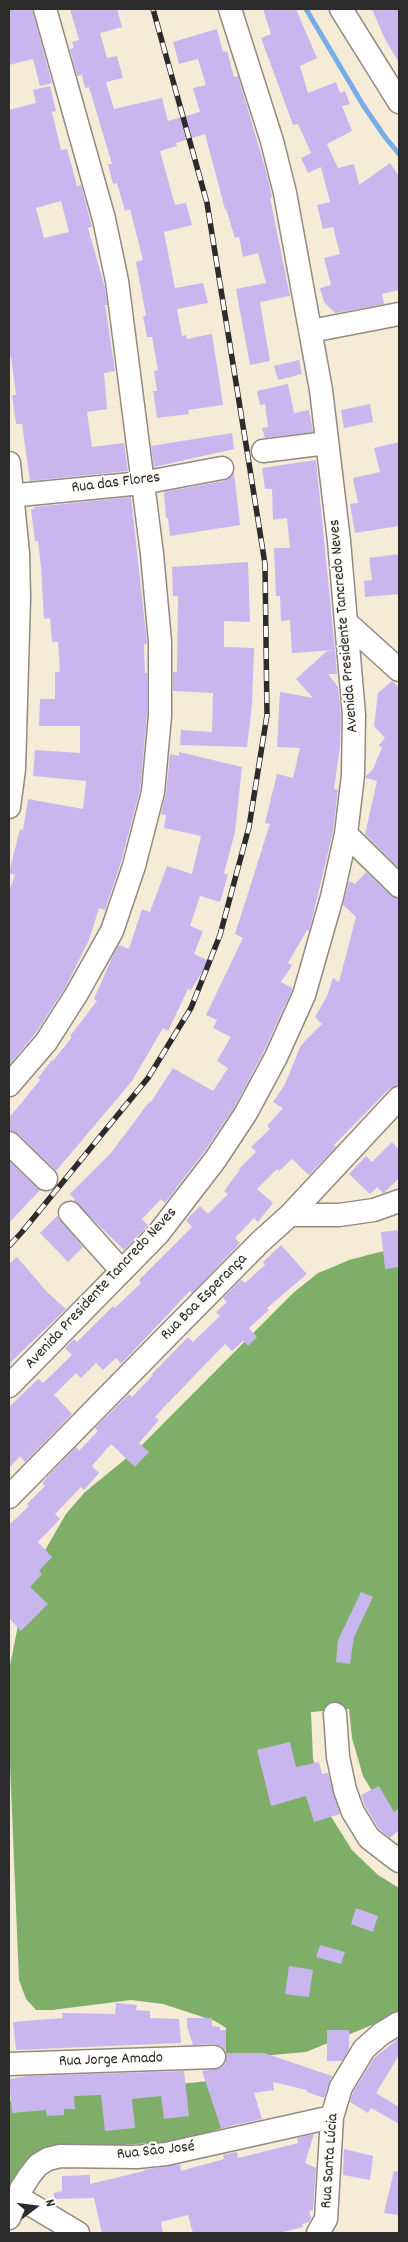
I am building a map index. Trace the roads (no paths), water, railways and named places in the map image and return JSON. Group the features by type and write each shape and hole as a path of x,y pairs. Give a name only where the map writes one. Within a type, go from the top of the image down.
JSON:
{"street":[{"path":"9,1085 46,1042 76,995 112,931 134,866 153,792 160,716 160,642 152,554 117,281 104,219 46,9"},
{"name":"Avenida Presidente Tancredo Neves","path":"9,1386 158,1234 230,1139 263,1084 304,995 332,897 346,834 353,774 354,715 347,623 327,444 311,331 286,193 230,9"},
{"path":"341,9 399,102"},
{"path":"311,331 399,314"},
{"path":"263,451 327,444"},
{"path":"9,463 19,598 14,769 9,807"},
{"name":"Rua das Flores","path":"11,496 142,484 222,468"},
{"path":"347,623 399,670"},
{"path":"9,736 14,769"},
{"path":"346,834 399,886"},
{"name":"Rua Boa Esperança","path":"9,1497 260,1242 290,1215 399,1098"},
{"path":"9,1143 46,1179"},
{"path":"290,1215 339,1215 374,1210 399,1201"},
{"path":"70,1213 121,1270"},
{"path":"334,1714 338,1757 345,1790 353,1812 369,1838 399,1860"},
{"name":"Rua Santa Lúcia","path":"318,2233 326,2219 332,2117 341,2087 364,2048 375,2038 399,2023"},
{"name":"Rua Jorge Amado","path":"9,2064 214,2057"},
{"name":"Rua São José","path":"9,2218 26,2182 38,2165 60,2156 137,2157 166,2154 332,2117"},
{"path":"18,2197 78,2233"}],"waterway":[{"path":"306,9 363,105 399,154"}],"railway":[{"path":"9,1246 148,1078 191,1008 220,935 249,827 267,715 265,564 207,203 153,9"}]}
